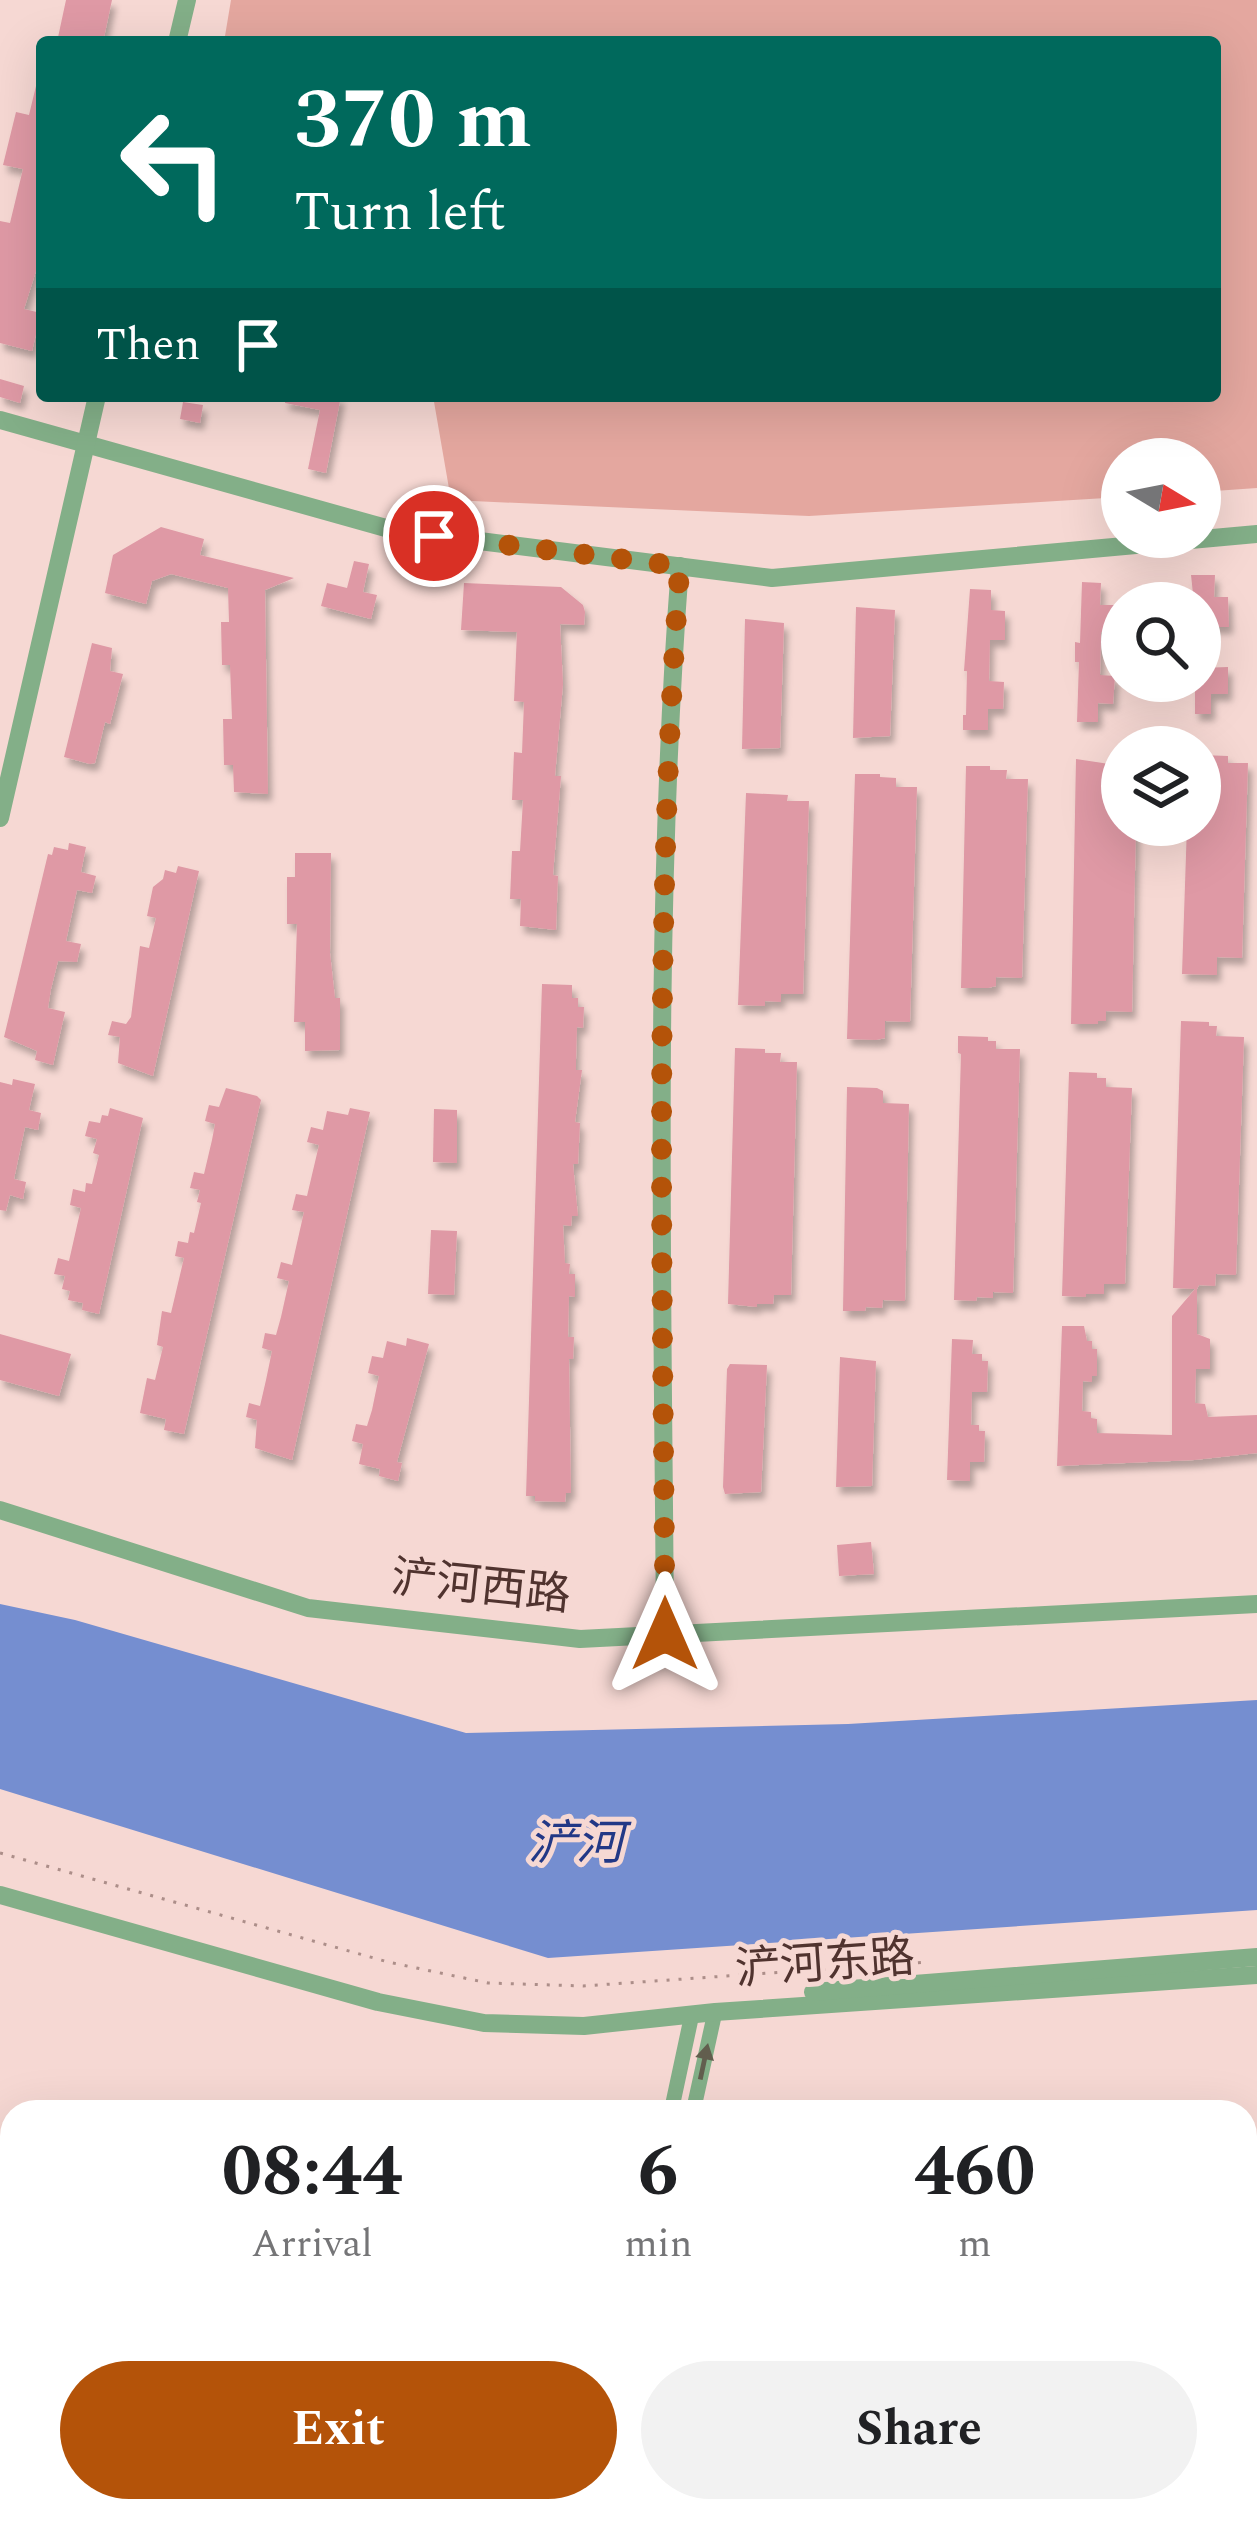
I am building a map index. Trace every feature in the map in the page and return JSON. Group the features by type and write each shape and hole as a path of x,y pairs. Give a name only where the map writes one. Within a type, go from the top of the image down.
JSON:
{"street":[{"path":"178,36 187,0"},
{"path":"0,818 96,402"},
{"path":"0,420 393,530 772,578 1257,534"},
{"path":"665,1634 662,1091 673,654 680,566"},
{"name":"浐河西路","path":"0,1510 308,1608 580,1639 1257,1604"},
{"path":"0,1895 378,2002 484,2023 584,2026 715,2012 697,2100"},
{"name":"浐河东路","path":"715,2012 748,1998 1257,1957"},
{"name":"浐河东路","path":"715,2012 1257,1975"},
{"path":"674,2100 692,2014"}],"path":[{"path":"0,1853 388,1962 488,1982 583,1986 935,1962"}],"shaded area":[{"path":"231,0 1257,0 1257,488 1221,491 1221,438 1101,438 1101,498 809,516 451,500 434,402 1221,402 1221,36 225,36"}],"water":[{"name":"浐河","path":"0,1604 75,1620 466,1733 848,1724 1257,1700 1257,1910 548,1958 0,1789"}],"building":[{"path":"66,0 112,0 104,36 58,36"},
{"path":"36,86 36,271 24,309 36,312 32,351 0,343 0,221 10,223 23,169 3,165 16,112 29,115"},
{"path":"0,379 24,386 20,403 0,397"},
{"path":"183,402 203,405 200,423 180,419"},
{"path":"340,402 326,473 308,469 320,410 285,403"},
{"path":"161,527 204,539 200,555 294,578 265,590 268,794 234,792 233,765 224,765 223,719 232,719 230,665 222,665 221,622 229,622 228,588 171,574 152,581 146,604 105,593 113,555"},
{"path":"354,561 369,564 363,592 377,595 371,619 321,606 327,583 347,588"},
{"path":"1191,575 1215,575 1215,582 1192,582"},
{"path":"1082,582 1101,583 1101,702 1113,702 1098,703 1098,722 1077,722 1075,642 1080,643"},
{"path":"464,583 561,587 585,612 584,625 560,624 563,684 555,776 561,776 553,875 558,876 556,930 520,926 521,899 510,899 512,851 520,851 523,800 512,800 514,752 522,753 524,702 514,701 517,632 461,630"},
{"path":"970,589 991,590 991,610 1005,611 1005,640 990,640 989,681 1004,682 1003,709 988,709 988,730 963,730"},
{"path":"1221,597 1228,597 1229,627 1221,627"},
{"path":"856,607 895,610 890,736 853,738"},
{"path":"745,619 784,623 780,748 742,749"},
{"path":"92,643 112,648 110,671 123,674 110,724 105,722 95,763 90,764 64,757"},
{"path":"1221,667 1228,667 1228,694 1221,694"},
{"path":"1195,702 1211,702 1211,714 1195,714"},
{"path":"1221,756 1228,756 1228,763 1248,763 1242,958 1217,957 1217,975 1182,974 1186,846 1221,846"},
{"path":"1076,759 1101,763 1101,846 1136,846 1132,1012 1106,1011 1106,1021 1098,1024 1071,1024"},
{"path":"966,766 990,766 990,770 1007,770 1006,779 1028,779 1022,978 996,977 996,986 988,988 961,988"},
{"path":"855,774 880,774 896,778 896,787 917,787 910,1022 885,1021 885,1038 876,1040 847,1039"},
{"path":"746,793 809,801 803,994 781,994 781,1002 765,1001 765,1006 738,1005"},
{"path":"69,843 86,847 81,872 96,876 92,893 77,890 66,941 81,944 77,962 58,961 51,989 48,1008 65,1012 53,1065 35,1060 37,1051 4,1037 48,854 52,855 54,847 68,850"},
{"path":"295,853 331,853 330,953 335,998 340,998 340,1050 305,1051 305,1022 294,1022 297,924 287,924 287,877 295,877"},
{"path":"178,866 199,871 153,1076 118,1063 120,1037 108,1035 112,1021 126,1024 131,1017 140,946 149,948 156,918 147,916 153,887 165,870 176,873"},
{"path":"542,984 572,985 572,998 584,1007 583,1028 577,1027 576,1059 576,1070 582,1070 575,1122 580,1123 578,1164 573,1164 578,1216 572,1216 571,1226 563,1225 565,1263 570,1264 569,1274 575,1274 568,1337 574,1337 573,1359 569,1359 571,1493 566,1493 565,1502 526,1496"},
{"path":"1181,1021 1209,1022 1217,1026 1216,1036 1244,1037 1236,1275 1216,1274 1215,1286 1199,1285 1197,1289 1197,1334 1210,1339 1210,1369 1196,1369 1195,1403 1205,1404 1208,1417 1257,1415 1257,1453 1057,1466 1062,1326 1084,1326 1087,1341 1097,1349 1097,1376 1092,1376 1092,1382 1083,1381 1082,1411 1097,1419 1097,1433 1172,1435 1172,1316 1195,1289 1173,1288"},
{"path":"958,1036 988,1037 996,1041 996,1049 1020,1049 1013,1293 993,1292 993,1298 977,1297 976,1301 954,1300"},
{"path":"735,1048 765,1049 765,1053 781,1053 780,1062 797,1062 791,1295 774,1295 773,1304 757,1307 728,1304"},
{"path":"1069,1072 1097,1073 1097,1078 1106,1078 1106,1087 1132,1088 1125,1284 1104,1284 1104,1294 1086,1297 1062,1296"},
{"path":"13,1079 35,1084 29,1110 41,1113 38,1130 25,1127 14,1179 26,1182 23,1199 10,1195 6,1211 0,1210 0,1082 12,1085"},
{"path":"847,1087 877,1088 883,1091 883,1103 909,1104 905,1301 883,1300 882,1308 866,1307 865,1311 843,1311"},
{"path":"226,1088 261,1100 184,1434 164,1430 166,1419 140,1413 147,1378 155,1380 163,1347 157,1345 162,1311 171,1313 184,1258 175,1256 178,1241 188,1243 201,1203 197,1202 200,1190 190,1188 194,1172 204,1174 212,1140 215,1124 205,1121 209,1105 219,1107"},
{"path":"110,1108 143,1118 99,1314 68,1300 70,1291 62,1289 65,1276 54,1274 58,1258 69,1261 81,1208 70,1205 73,1189 85,1192 86,1183 92,1184 99,1155 93,1153 97,1139 85,1136 89,1121 100,1123"},
{"path":"350,1108 370,1112 292,1460 255,1448 257,1420 246,1417 249,1403 260,1406 266,1380 272,1351 262,1348 265,1333 276,1335 281,1317 289,1281 277,1278 281,1262 292,1265 304,1212 292,1210 296,1194 307,1196 319,1145 307,1142 311,1127 323,1130 327,1111 348,1115"},
{"path":"434,1109 457,1110 457,1163 433,1162"},
{"path":"431,1230 457,1231 454,1295 428,1294"},
{"path":"0,1334 71,1354 59,1396 0,1380"},
{"path":"407,1338 429,1344 397,1462 402,1463 398,1481 379,1476 380,1469 359,1464 363,1444 352,1441 356,1424 367,1426 372,1410 379,1376 368,1373 372,1356 383,1358 387,1341 406,1346"},
{"path":"952,1339 973,1340 972,1354 982,1354 982,1361 988,1361 987,1392 972,1392 971,1425 985,1431 984,1462 970,1462 970,1481 947,1480"},
{"path":"840,1357 876,1361 872,1486 836,1487"},
{"path":"730,1364 767,1365 761,1492 725,1494 723,1487"},
{"path":"871,1542 874,1574 839,1576 837,1545"}],"route":[{"path":"434,536 680,566 673,654 662,1091 665,1634"}]}
